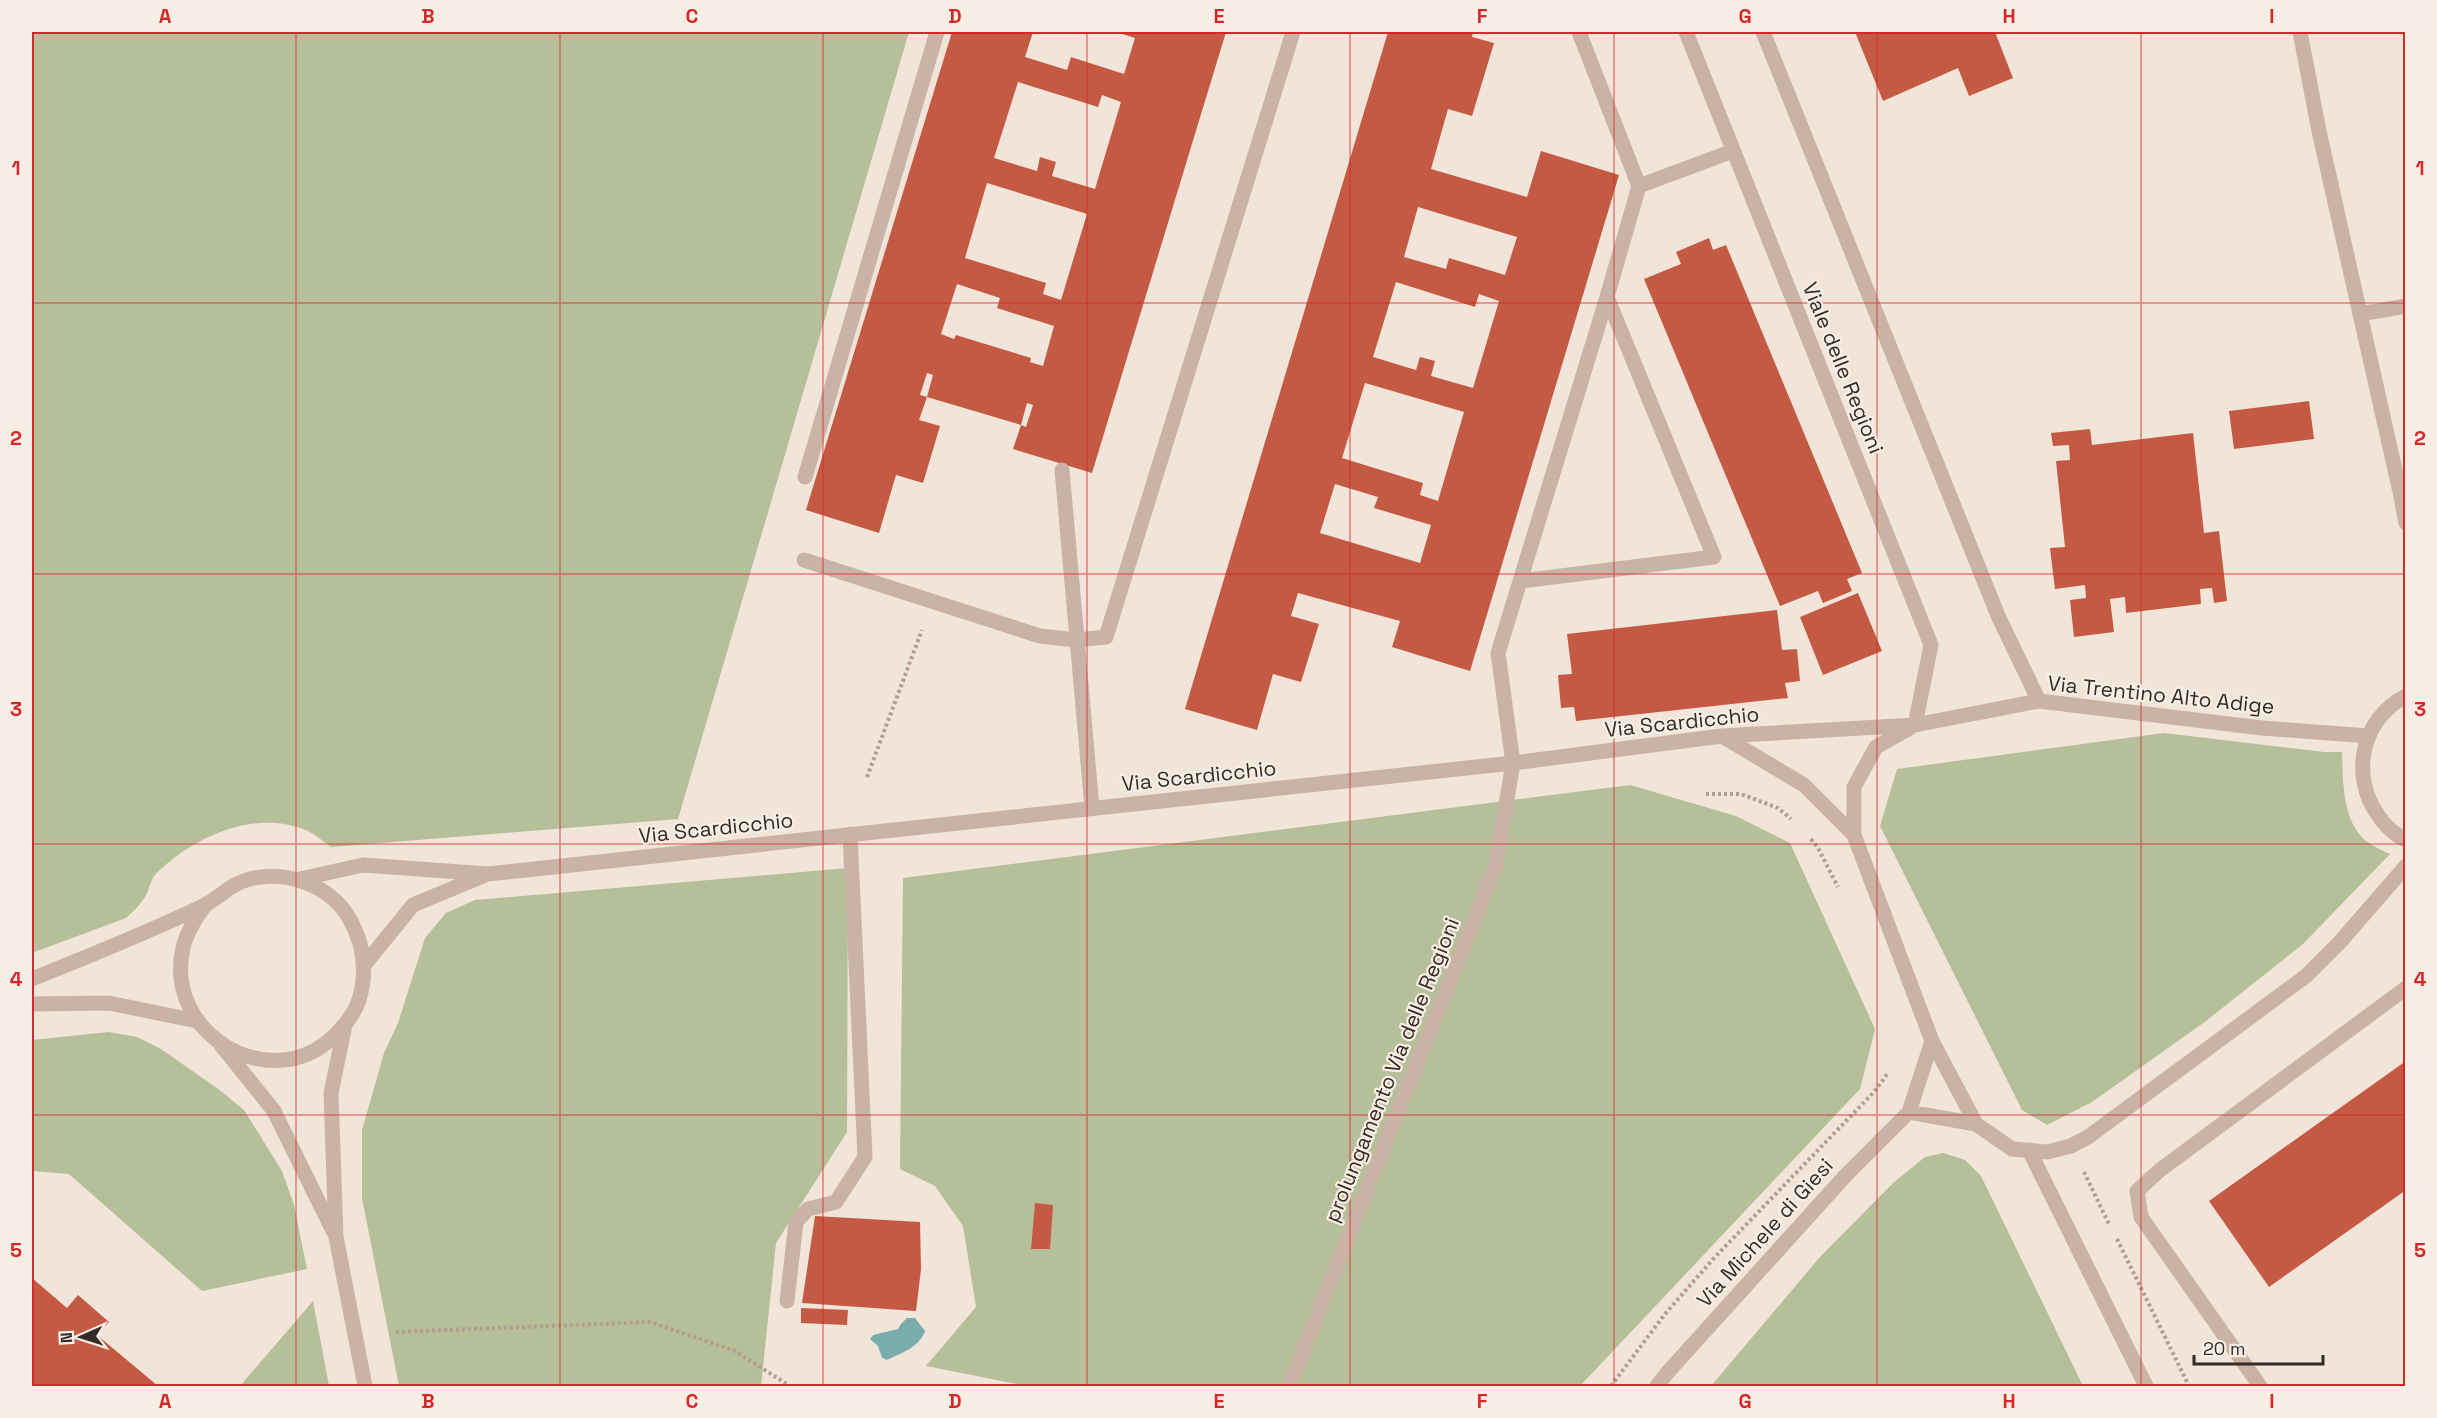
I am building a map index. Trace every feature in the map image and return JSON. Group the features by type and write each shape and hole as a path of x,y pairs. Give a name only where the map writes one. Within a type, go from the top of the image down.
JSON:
{"street":[{"path":"804,477 938,32"},
{"path":"804,560 1040,636 1076,640 1106,637 1293,32"},
{"path":"1579,32 1639,186 1733,151"},
{"name":"Viale delle Regioni","path":"1686,32 1931,645 1915,725"},
{"path":"1763,32 1999,618 2039,701"},
{"path":"2300,32 2319,131 2406,523"},
{"name":"prolungamento Via delle Regioni","path":"1289,1386 1496,864 1513,763 1498,652 1639,186"},
{"path":"1521,581 1714,557 1607,297"},
{"path":"2360,314 2406,306"},
{"path":"1062,470 1092,808"},
{"path":"2406,696 2397,700 2380,717 2368,736 2362,759 2363,782 2370,804 2383,823 2406,840"},
{"name":"Via Trentino Alto Adige","path":"1915,725 2039,701 2262,728 2368,736"},
{"path":"1915,725 1876,747 1854,787 1854,835 1932,1041 1976,1124"},
{"name":"Via Scardicchio","path":"300,879 363,865 488,874 1513,763 1722,736 1915,725"},
{"path":"1722,736 1804,785 1854,835"},
{"path":"787,1301 796,1222 808,1209 836,1202 865,1157 850,834"},
{"path":"1932,1041 1909,1112 1976,1124 2012,1149 2048,1152 2071,1146 2088,1137 2306,976 2340,942 2406,866"},
{"name":"Via Scardicchio","path":"365,964 413,905 488,874"},
{"path":"32,979 126,941 206,904 226,888 249,879 274,876 300,879 325,892 345,911 359,936 365,964 363,986 357,1006 345,1025 326,1044 301,1057 274,1061 246,1057 222,1045"},
{"path":"206,904 189,932 183,948 180,974 185,999 197,1021 222,1045 274,1111 336,1237"},
{"path":"2260,1386 2141,1217 2137,1191 2160,1170 2406,988"},
{"path":"32,1004 109,1003 197,1021"},
{"path":"345,1025 331,1093 336,1237 365,1386"},
{"name":"Via Michele di Giesi","path":"1657,1386 1666,1373 1846,1175 1909,1112"},
{"path":"2029,1150 2146,1386"}],"path":[{"path":"867,777 932,601"},
{"path":"1706,794 1741,794 1778,808 1793,820"},
{"path":"1807,833 1818,848 1839,888"},
{"path":"1611,1386 1665,1314 1714,1258 1874,1092 1891,1068"},
{"path":"2071,1146 2189,1386"},
{"path":"396,1332 650,1322 735,1351 790,1386"}],"green space":[{"path":"32,32 909,32 678,819 331,847 308,831 291,825 256,823 238,826 204,839 174,858 154,876 143,900 126,918 32,953"},
{"path":"2164,733 2324,752 2342,752 2345,799 2352,822 2357,832 2365,840 2390,854 2303,944 2206,1021 2092,1102 2047,1125 2022,1110 1880,826 1897,769"},
{"path":"1630,785 1736,816 1790,843 1875,1029 1860,1089 1580,1386 1027,1386 926,1366 976,1307 963,1226 935,1186 900,1169 903,878"},
{"path":"848,868 847,1132 776,1243 761,1386 399,1386 362,1198 362,1130 384,1053 398,1023 425,938 446,913 475,900"},
{"path":"109,1032 137,1037 161,1049 244,1110 282,1171 294,1205 307,1269 202,1291 69,1174 32,1171 32,1040"},
{"path":"1943,1153 1965,1160 1981,1176 2083,1386 1711,1386 1820,1257 1893,1183 1925,1157"},
{"path":"313,1301 329,1386 240,1386"}],"water":[{"path":"907,1318 915,1318 925,1331 923,1337 904,1352 887,1360 882,1358 878,1346 870,1339 873,1335 898,1329"}],"building":[{"path":"952,32 1033,32 1025,57 1067,70 1071,57 1124,74 1135,38 1116,32 1226,32 1092,473 1013,449 1021,425 927,397 919,420 940,426 923,483 896,475 879,533 806,510","holes":["1018,82 1098,107 1102,95 1121,102 1095,189 1052,176 1056,162 1040,157 1037,171 994,158","987,183 1087,214 1061,300 1043,294 1046,283 965,258","957,284 1000,298 997,308 1054,326 1043,366 1030,362 1031,358 956,335 954,339 941,334","927,373 933,375 927,397 920,395","1027,403 1033,405 1026,427 1021,425"]},
{"path":"1388,32 1473,32 1472,37 1494,43 1472,116 1448,109 1431,169 1527,197 1541,151 1619,175 1470,671 1392,647 1400,621 1298,593 1291,616 1319,624 1301,682 1273,674 1257,730 1185,709","holes":["1418,207 1517,237 1505,275 1449,258 1446,269 1404,257","1396,282 1475,307 1479,294 1499,301 1473,388 1431,376 1435,361 1420,357 1416,370 1373,357","1365,383 1464,412 1438,501 1420,495 1423,483 1342,458","1335,484 1378,497 1374,508 1431,525 1420,563 1320,533"]},
{"path":"1855,32 1995,32 2013,78 1969,96 1958,68 1883,101"},
{"path":"1709,238 1713,250 1726,245 1862,573 1847,579 1852,591 1823,603 1818,591 1780,606 1644,279 1681,264 1676,252"},
{"path":"2309,401 2314,439 2234,449 2229,411"},
{"path":"2090,429 2092,445 2193,433 2204,533 2219,531 2227,601 2214,603 2212,588 2200,589 2201,604 2126,613 2125,597 2110,599 2114,632 2074,637 2070,600 2086,598 2085,585 2055,589 2050,548 2065,547 2056,461 2070,460 2069,445 2053,446 2051,433"},
{"path":"1858,593 1882,651 1823,675 1800,617"},
{"path":"1777,610 1782,650 1797,649 1800,681 1785,683 1788,698 1576,721 1574,707 1561,708 1558,675 1572,674 1567,634"},
{"path":"2406,1061 2406,1190 2269,1287 2209,1201"},
{"path":"1035,1203 1053,1205 1050,1249 1031,1249"},
{"path":"815,1216 920,1222 921,1269 916,1311 802,1303"},
{"path":"32,1278 67,1308 78,1295 109,1322 97,1335 158,1386 32,1386"},
{"path":"801,1308 848,1310 847,1325 801,1323"}]}
